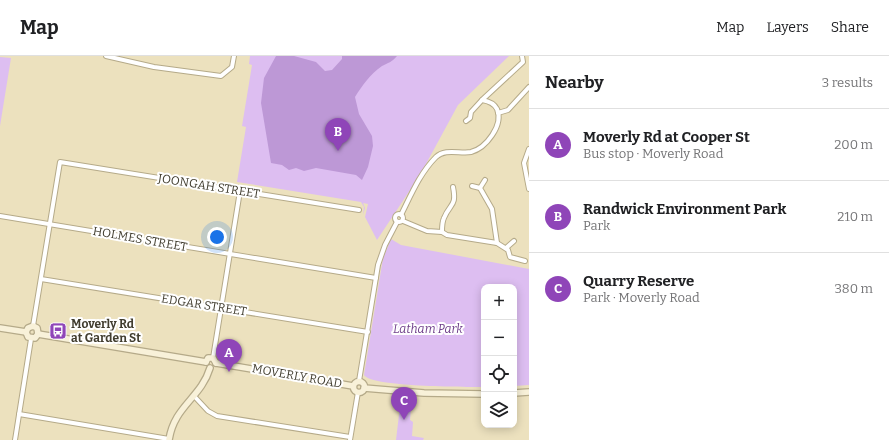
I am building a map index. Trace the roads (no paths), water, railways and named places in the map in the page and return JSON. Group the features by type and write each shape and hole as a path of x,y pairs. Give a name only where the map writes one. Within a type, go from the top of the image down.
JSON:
{"street":[{"path":"106,56 154,67 221,76 232,67 234,56"},
{"path":"522,56 523,62"},
{"path":"523,62 528,64"},
{"path":"474,121 468,120 470,112 523,62"},
{"path":"498,113 508,110 529,87"},
{"path":"358,392 353,386 359,381 378,265 388,238 397,222 396,216 401,215 420,178 435,158 444,153 469,152 481,147 497,126 498,113 493,104 482,100"},
{"path":"529,149 524,163 529,189"},
{"name":"JOONGAH STREET","path":"50,224 60,162 359,210"},
{"path":"524,163 529,164"},
{"path":"480,188 485,180"},
{"path":"472,186 480,188 492,209 497,243"},
{"path":"442,232 444,217 452,208 455,198 453,187"},
{"path":"19,414 169,439 176,416 204,384 210,368 214,367 216,363 213,358 240,191"},
{"path":"401,215 403,220"},
{"name":"HOLMES STREET","path":"0,216 376,278"},
{"path":"397,222 403,220 427,231 442,232 447,235 497,243 506,248 510,257 525,260"},
{"path":"33,326 50,224"},
{"path":"506,248 514,241"},
{"name":"EDGAR STREET","path":"41,278 368,332"},
{"path":"26,332 28,328 33,326"},
{"path":"33,326 37,328 38,334"},
{"path":"0,328 26,332"},
{"path":"26,332 28,337 31,339"},
{"path":"31,339 35,338 38,334"},
{"path":"38,334 206,362 210,368"},
{"path":"15,440 31,339"},
{"path":"206,362 208,358 213,358"},
{"name":"MOVERLY ROAD","path":"216,363 353,386"},
{"path":"359,381 362,383 364,388"},
{"path":"358,392 361,392 364,388 432,393 481,394"},
{"path":"194,396 208,411 217,416 350,439 358,392"},
{"path":"517,393 529,392"}],"place":[{"name":"Randwick Environment Park","path":"338,151"},
{"name":"Moverly Rd at Garden St","path":"58,331"},
{"name":"Moverly Rd at Cooper St","path":"229,372"},
{"name":"Quarry Reserve","path":"404,420"}],"park label":[{"name":"Latham Park","path":"428,329"}]}
